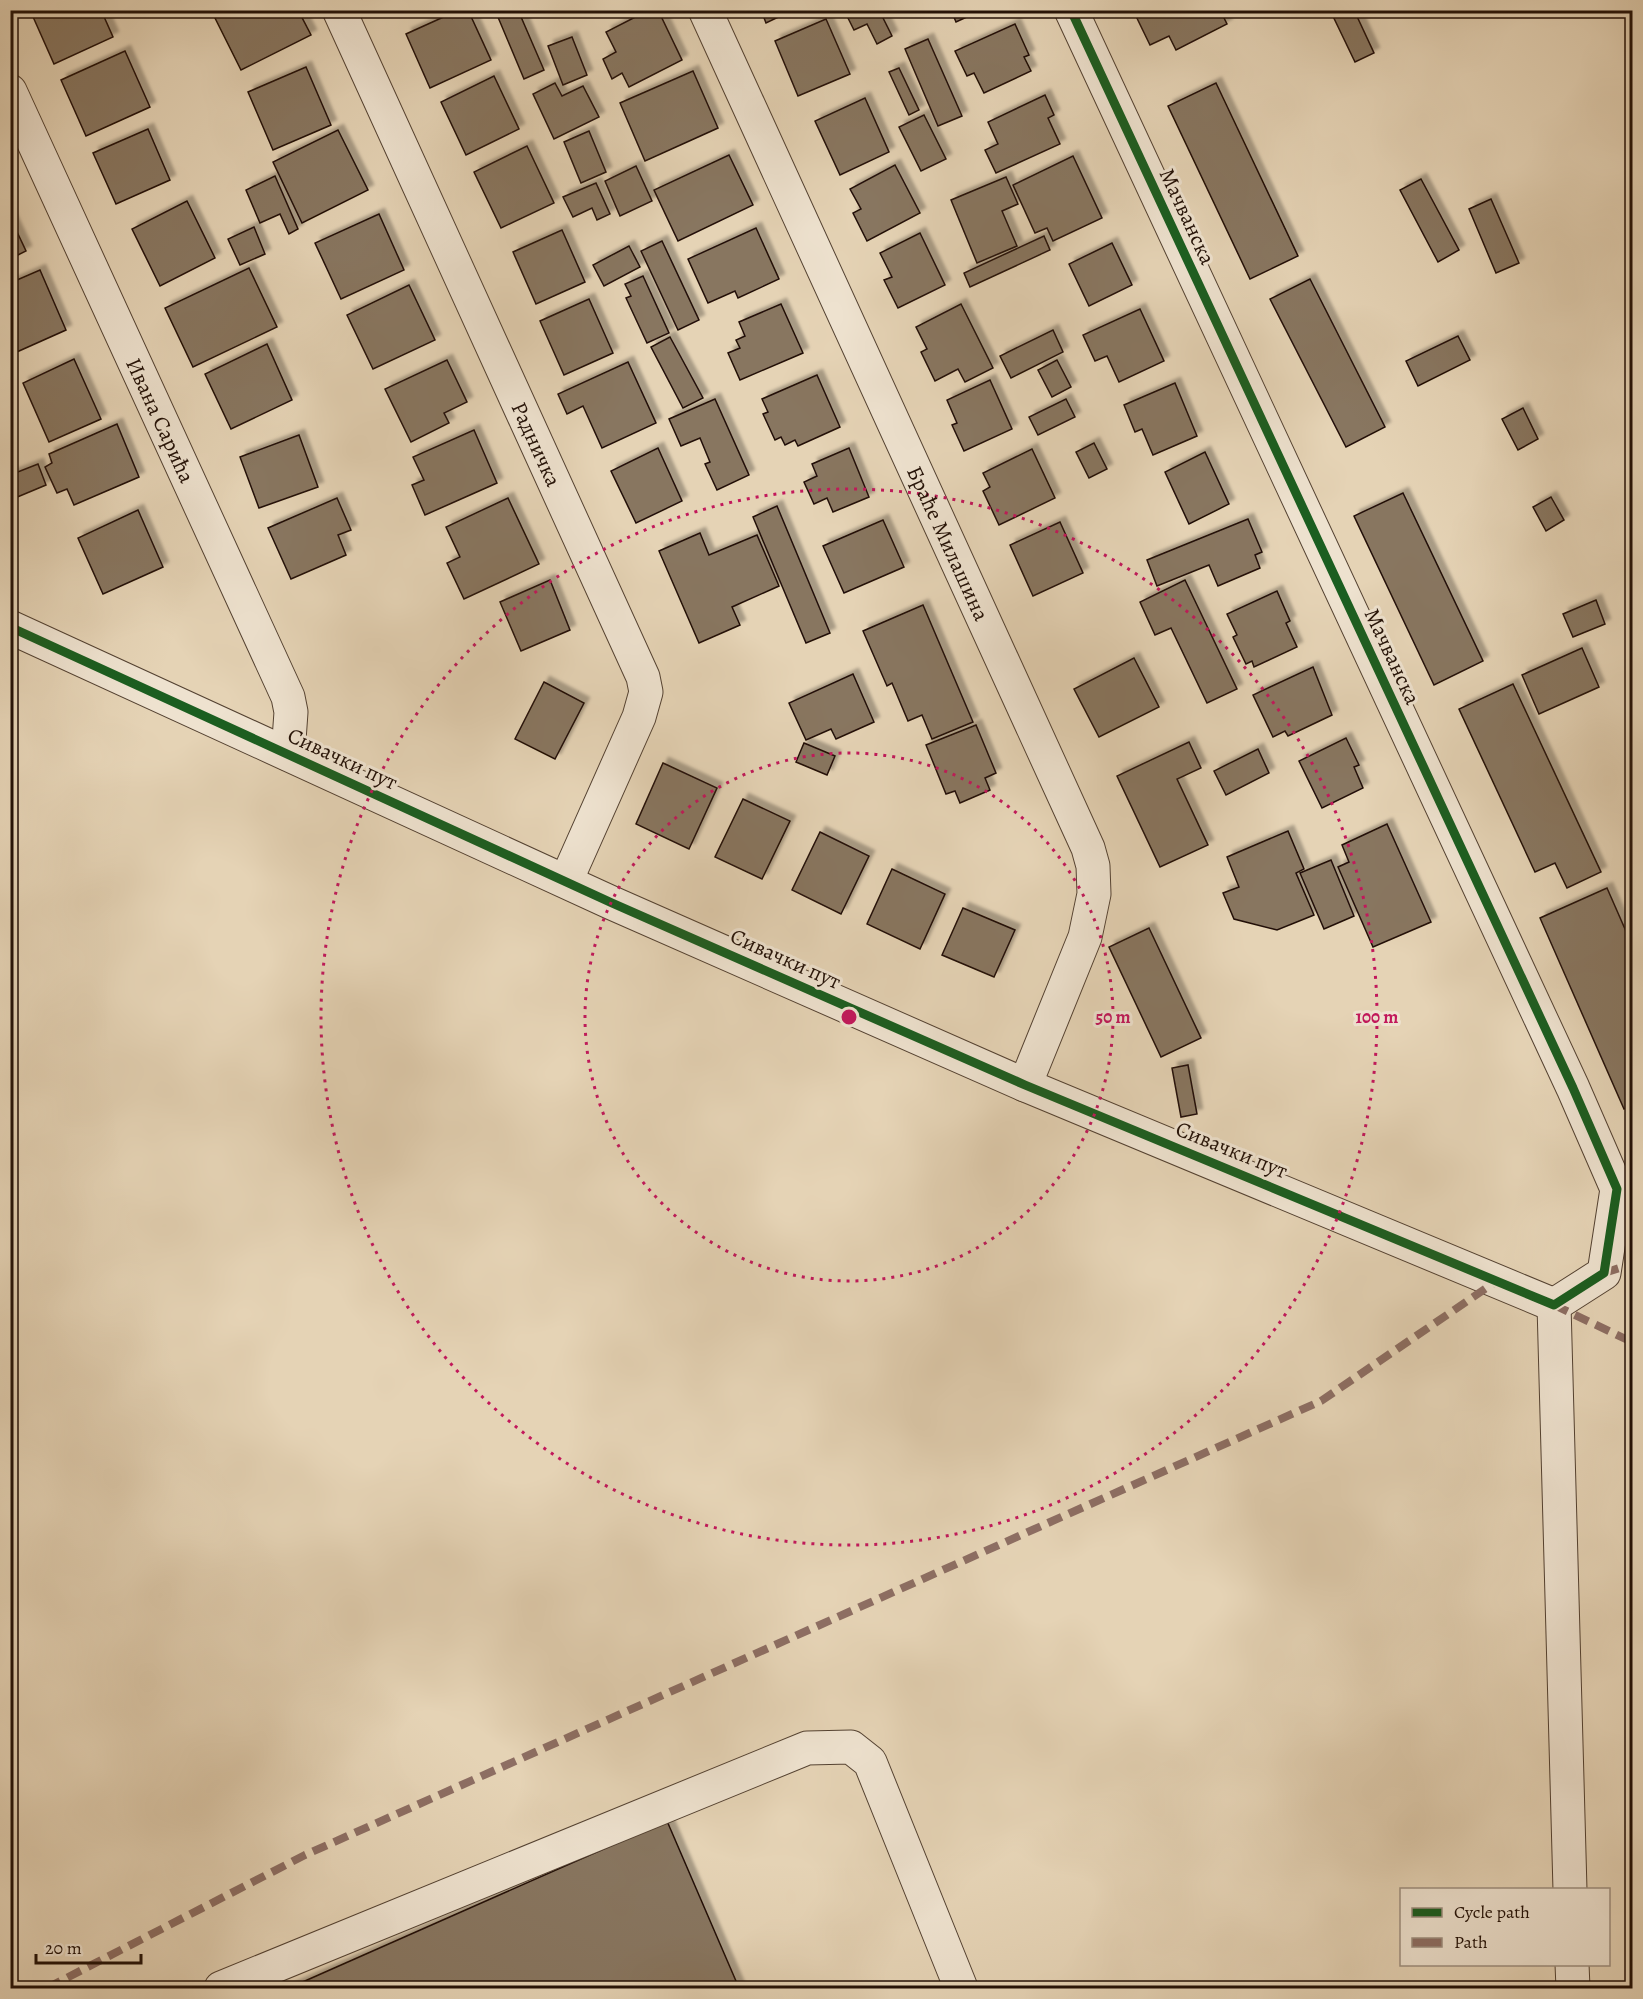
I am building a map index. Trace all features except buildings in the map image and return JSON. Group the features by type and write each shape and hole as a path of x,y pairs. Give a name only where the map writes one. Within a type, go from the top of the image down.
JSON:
{"street":[{"name":"Радничка","path":"339,10 643,677 646,692 639,717 566,881"},
{"name":"Браће Милашина","path":"705,10 1088,848 1093,866 1094,894 1085,937 1025,1085"},
{"name":"Мачванска","path":"1071,10 1573,1088 1617,1189 1604,1273 1554,1305"},
{"name":"Ивана Сарића","path":"10,91 288,697 291,712 288,754"},
{"name":"Сивачки пут","path":"10,627 566,881 1025,1085 1554,1305"},
{"path":"1554,1305 1570,1888"},
{"path":"221,1989 807,1748 851,1747 870,1762 961,1989"},
{"path":"1572,1966 1573,1989"}],"marked path":[{"path":"1604,1273 1632,1264"},
{"path":"47,1988 305,1855 1321,1401 1498,1280"},
{"path":"1554,1305 1632,1342"}],"cycle path":[{"path":"10,627 612,903 1025,1085 1554,1305 1604,1273 1617,1189 1573,1088 1071,10"}]}
